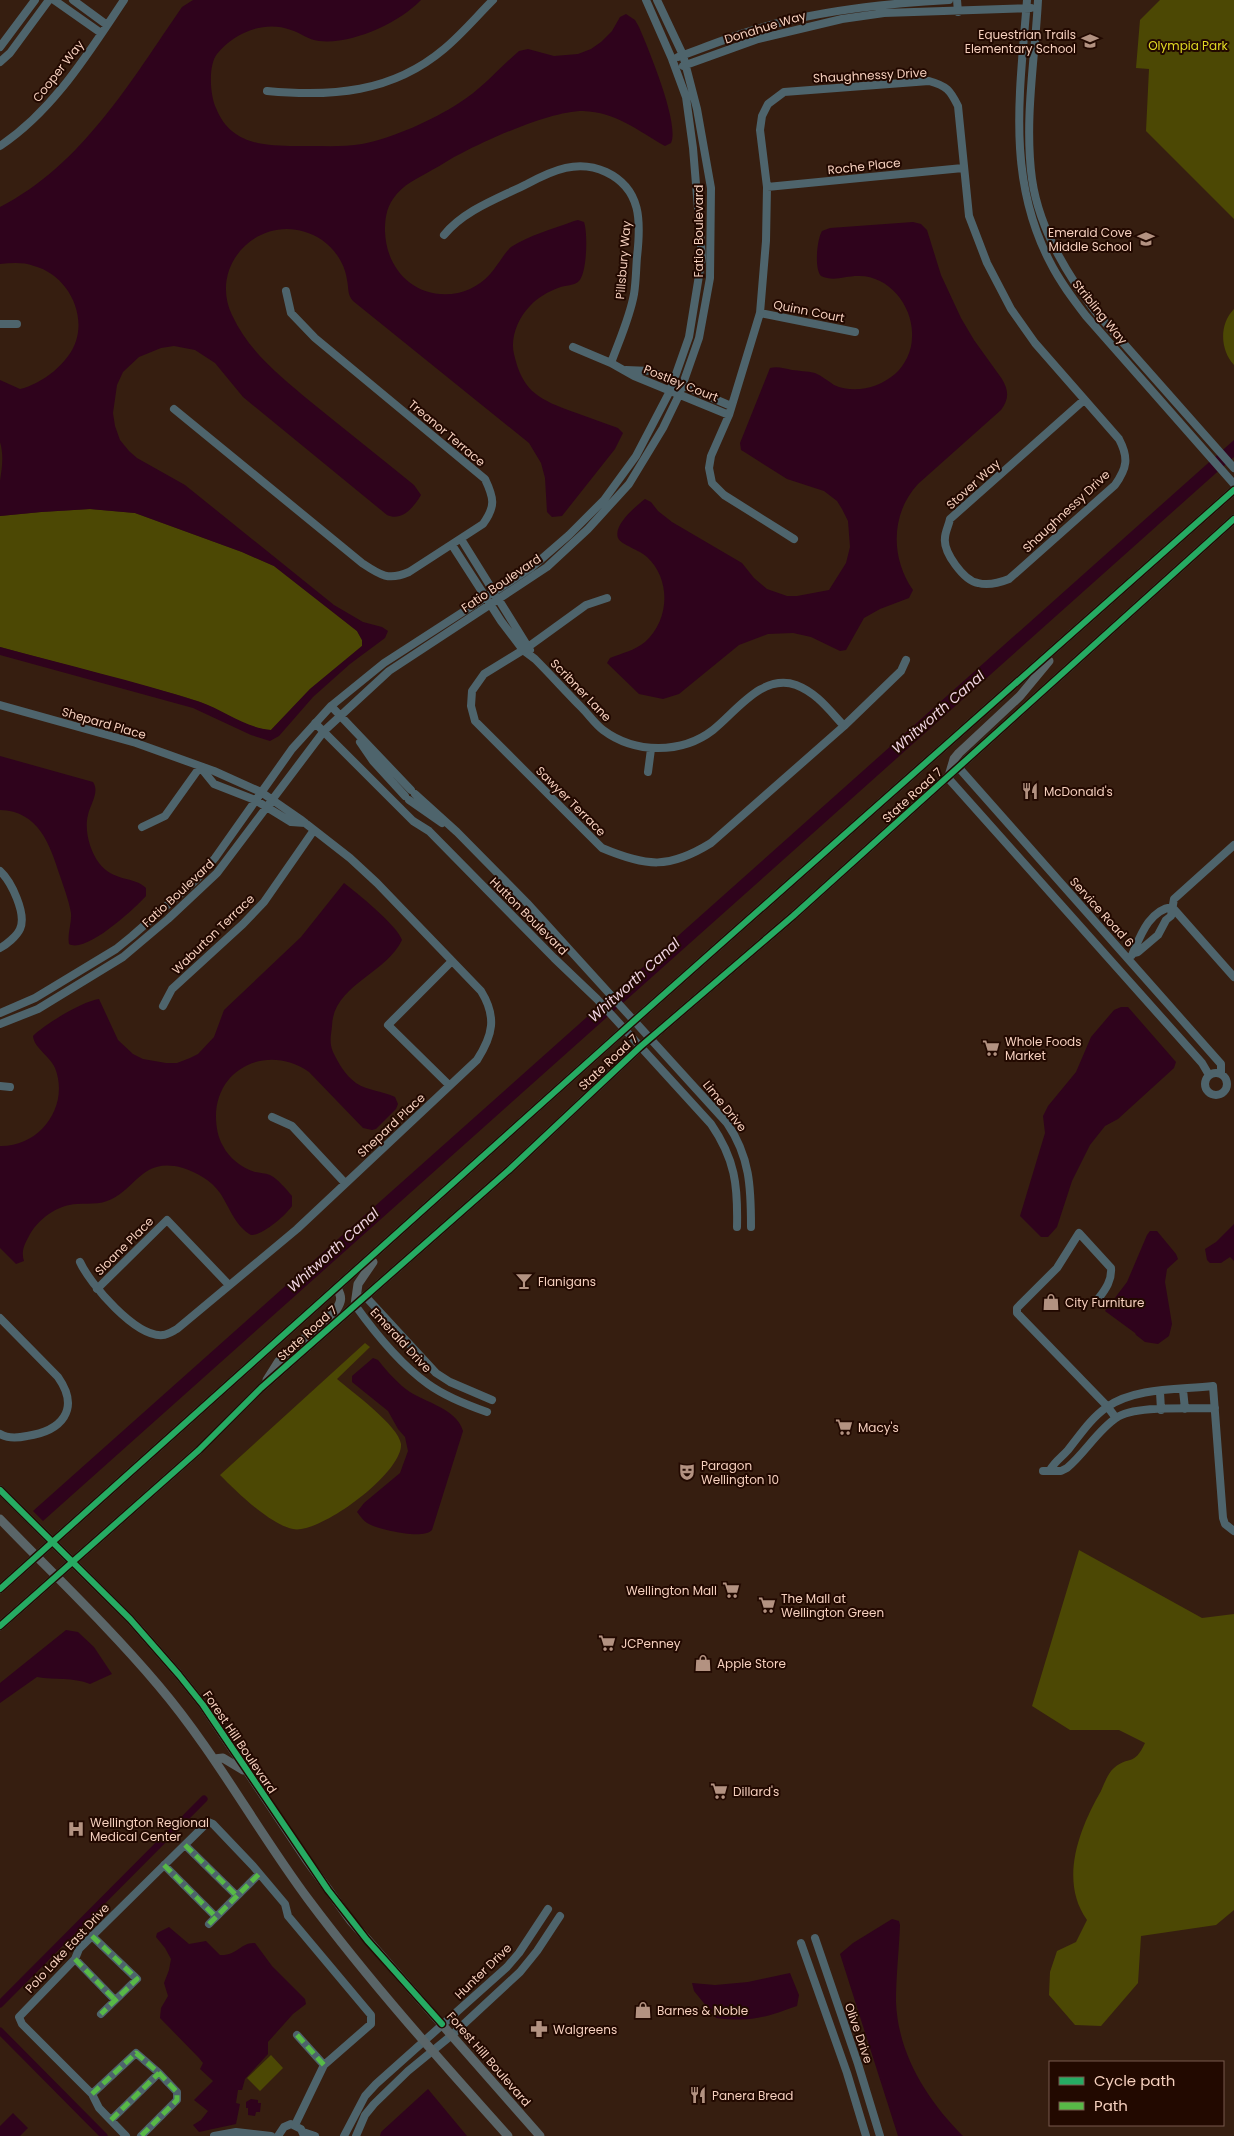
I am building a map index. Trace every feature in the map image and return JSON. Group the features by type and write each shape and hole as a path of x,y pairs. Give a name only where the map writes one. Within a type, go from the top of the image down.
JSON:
{"main road":[{"name":"State Road 7","path":"0,1589 635,1020 1234,490"},
{"name":"State Road 7","path":"0,1626 199,1450 261,1388 510,1170 650,1038 793,916 948,778 1106,632 1234,518"},
{"path":"948,778 958,753 1020,696 1061,645"},
{"path":"355,1305 358,1284 363,1274 390,1241"},
{"path":"261,1388 279,1361 336,1310 341,1303 342,1296 337,1288"},
{"name":"Forest Hill Boulevard","path":"0,1490 130,1619 179,1675 202,1705 351,1921 540,2136"},
{"path":"0,1519 108,1630 158,1685 214,1759 309,1900 432,2051 508,2136"},
{"path":"214,1759 223,1758 247,1772"}],"street":[{"path":"0,47 35,0"},
{"path":"0,62 10,53 50,0"},
{"path":"54,0 101,33"},
{"path":"73,0 107,25"},
{"name":"Cooper Way","path":"0,146 13,137 45,107 66,83 124,0"},
{"path":"267,91 297,94 340,93 389,80 410,72 444,49 493,0"},
{"name":"Fatio Boulevard","path":"0,1013 35,998 116,949 196,880 216,858 292,749 331,706 384,663 531,568 569,535 604,500 636,456 670,391 689,337 702,257 692,139 686,96 646,0"},
{"name":"Fatio Boulevard","path":"0,1024 38,1009 55,999 123,956 168,920 217,873 271,799 324,731 340,715 389,671 456,626 500,600 547,567 588,529 628,484 663,428 679,395 699,338 710,278 711,188 697,109 683,55 657,0"},
{"name":"Donahue Way","path":"672,59 784,21 822,13 906,2 949,0"},
{"path":"957,0 958,12"},
{"name":"Donahue Way","path":"675,69 758,39 826,21 884,13 958,12 1026,4 1031,8 1037,1"},
{"name":"Stribling Way","path":"1037,1 1030,110 1030,155 1036,194 1047,232 1058,258 1075,285 1095,311 1233,466"},
{"name":"Stribling Way","path":"1026,4 1019,133 1020,159 1027,202 1038,236 1050,263 1086,316 1234,484"},
{"name":"Shaughnessy Drive","path":"794,539 724,495 712,483 709,468 711,456 729,415 760,313 766,241 767,187 760,130 762,116 768,104 784,92 929,82 944,85 952,94 958,106 969,216 987,263 1011,309 1035,343 1119,439 1126,452 1124,472 1115,485 1009,579 996,584"},
{"name":"Pillsbury Way","path":"444,235 453,224 481,207 533,180 571,166 597,168 617,178 629,190 636,206 640,228 634,295 611,363"},
{"name":"Roche Place","path":"767,187 963,168"},
{"name":"Treanor Terrace","path":"174,409 380,574 396,577 409,572 483,524 491,514 493,496 484,479 315,338 291,313 286,291"},
{"name":"Quinn Court","path":"760,313 854,332"},
{"path":"0,324 17,324"},
{"name":"Postley Court","path":"573,347 626,370 634,376 729,415"},
{"name":"Postley Court","path":"626,370 650,371 731,406"},
{"name":"Stover Way","path":"996,584 977,584 967,577 950,558 944,539 950,519 1084,400"},
{"name":"Scribner Lane","path":"462,539 500,600 526,649"},
{"name":"Scribner Lane","path":"452,545 486,597 526,649 603,730 625,742 651,749 675,746 696,740 712,730 755,692 773,683 794,684 813,693 844,726"},
{"name":"Sawyer Terrace","path":"607,598 586,606 526,649 484,674 472,691 471,706 475,721 602,848 626,858 648,863 670,861 692,855 712,842 844,726 901,671 906,660"},
{"name":"Shepard Place","path":"0,705 136,743 261,792 350,858 377,883 481,991 490,1006 491,1027 487,1044 477,1060 297,1229 177,1329 163,1335 149,1333 137,1327 97,1289 86,1275 80,1262"},
{"name":"Hutton Boulevard","path":"331,706 422,811 457,832"},
{"name":"Hutton Boulevard","path":"315,723 414,820 429,831 597,999 625,1030"},
{"name":"Hutton Boulevard","path":"352,729 373,761 410,795 457,832 635,1020"},
{"path":"648,772 651,749"},
{"path":"363,771 373,761"},
{"path":"142,828 165,816 200,767"},
{"name":"Shepard Place","path":"200,767 214,784 255,800 291,822 305,824"},
{"name":"Service Road 6","path":"959,768 1132,956 1222,1064 1221,1074"},
{"name":"Service Road 6","path":"948,778 1202,1063 1209,1075"},
{"path":"414,820 422,811"},
{"name":"Waburton Terrace","path":"163,1006 172,988 243,924 264,902 314,830"},
{"path":"1132,956 1158,935 1166,920 1171,916 1174,899 1234,845"},
{"path":"0,871 8,879 21,912 20,929 0,948"},
{"path":"1132,956 1138,940 1152,918 1163,908 1172,907"},
{"path":"1172,907 1234,977"},
{"path":"449,1085 388,1024 452,960"},
{"name":"Lime Drive","path":"635,1020 720,1115 739,1141 748,1168 751,1193 751,1227"},
{"name":"Lime Drive","path":"625,1030 711,1124 721,1139 734,1170 738,1195 737,1227"},
{"path":"1213,1073 1221,1074 1226,1080 1226,1088 1218,1094 1210,1093 1205,1087 1206,1079 1209,1075 1213,1073"},
{"path":"0,1086 10,1087"},
{"path":"272,1117 292,1126 346,1183"},
{"name":"Sloane Place","path":"97,1289 167,1220 229,1285"},
{"path":"1098,1299 1107,1288 1112,1274 1111,1268 1079,1233 1057,1268 1017,1308 1017,1313 1107,1406 1116,1418"},
{"name":"Emerald Drive","path":"365,1296 425,1364 450,1382 492,1400"},
{"name":"Emerald Drive","path":"355,1305 366,1320 416,1375 446,1396 487,1412"},
{"path":"0,1318 58,1378 66,1388 68,1400 64,1416 49,1431 18,1438 0,1434"},
{"path":"1214,1408 1135,1411 1116,1418 1067,1468 1061,1471 1047,1470 1107,1406 1132,1396 1213,1386 1223,1518 1225,1524 1234,1531"},
{"path":"1183,1390 1185,1410"},
{"path":"1160,1392 1161,1410"},
{"name":"Polo Lake East Drive","path":"126,2136 99,2108 92,2094 22,2024 19,2017 75,1959 79,1949 208,1822 213,1824 285,1904 288,1916 372,2014 371,2024 324,2065 295,2125"},
{"path":"185,1844 237,1896"},
{"path":"164,1865 216,1917"},
{"path":"209,1924 259,1874"},
{"name":"Hunter Drive","path":"344,2136 365,2096 388,2071 507,1967 519,1953 548,1909"},
{"name":"Hunter Drive","path":"356,2136 365,2115 374,2104 408,2071 452,2035 520,1972 537,1952 560,1916"},
{"path":"92,1936 137,1979 101,2014"},
{"name":"Olive Drive","path":"814,1938 858,2064 880,2136"},
{"name":"Olive Drive","path":"801,1943 847,2073 866,2136"},
{"path":"75,1959 115,2000"},
{"path":"297,2035 324,2065"},
{"path":"92,2094 136,2053 177,2092 177,2100 142,2136"},
{"path":"111,2120 159,2073"},
{"path":"278,2136 284,2127 295,2125 304,2134 315,2136"},
{"path":"214,2136 236,2132 272,2136"}],"green space":[{"name":"Olympia Park","path":"1160,0 1234,0 1234,219 1146,131 1149,69 1136,68 1140,20"},
{"path":"1234,309 1234,365 1226,352 1223,337 1226,322"},
{"path":"90,509 135,513 242,552 274,566 357,631 362,640 362,646 310,689 271,730 245,724 192,699 0,647 0,516"},
{"path":"365,1343 370,1347 337,1379 374,1409 392,1428 401,1444 398,1456 389,1470 375,1485 358,1500 339,1512 305,1528 293,1529 284,1526 264,1514 220,1475"},
{"path":"1079,1550 1202,1618 1234,1614 1234,1910 1216,1925 1141,1936 1138,1983 1101,2026 1075,2025 1049,1995 1050,1972 1057,1951 1076,1942 1087,1920 1079,1905 1074,1889 1073,1872 1075,1855 1086,1822 1110,1773 1119,1764 1138,1755 1145,1743 1119,1730 1070,1730 1032,1706"},
{"path":"271,2055 283,2068 260,2091 247,2078"}],"water":[{"path":"193,0 421,0 400,17 374,31 345,40 319,41 291,30 271,26 261,27 241,34 224,46 217,54 212,65 211,89 214,103 223,121 232,131 243,138 255,142 282,146 343,146 362,144 399,133 437,116 459,103 483,85 519,51 528,49 554,56 578,54 591,49 601,42 612,31 620,17 626,14 635,20 649,51 667,103 673,133 671,143 665,146 626,123 606,115 583,111 555,115 505,133 454,157 406,186 393,199 387,211 385,231 387,245 391,259 398,270 417,287 429,292 443,294 458,293 480,283 509,249 518,243 574,221 584,222 586,253 582,277 577,283 551,291 533,303 519,322 513,341 517,366 521,376 532,391 547,401 618,428 623,433 615,449 562,516 552,517 547,512 545,478 541,463 529,443 353,301 349,294 344,268 335,252 322,240 302,231 282,229 263,234 247,244 235,258 228,275 226,295 232,315 247,341 266,363 414,485 421,495 407,512 398,517 387,515 243,397 215,363 195,350 174,346 161,348 139,357 123,372 117,385 113,413 120,440 129,451 137,458 185,485 334,605 363,622 382,627 388,631 385,638 350,664 313,697 279,736 270,741 251,735 193,708 0,655 0,647 125,680 209,705 252,726 271,730 310,689 362,646 362,640 357,631 274,566 242,552 135,513 90,509 0,516 2,457 0,442 0,380 20,389 37,382 54,371 67,357 76,341 78,317 75,306 64,285 45,270 17,263 0,264 0,207 29,189 56,168 80,145 124,92 182,7"},
{"path":"913,222 921,224 927,230 941,275 961,318 1002,379 1007,395 1006,402 1001,410 918,484 903,508 898,522 897,550 900,564 913,590 909,598 880,609 864,618 846,650 840,651 811,637 793,633 768,634 739,645 679,694 663,699 639,694 607,663 610,658 632,650 645,642 659,623 663,611 664,588 655,566 644,554 620,541 617,533 622,522 631,511 645,499 651,502 658,511 672,522 742,563 754,578 767,589 787,596 829,590 846,563 850,547 848,521 837,501 824,491 787,479 741,450 740,443 770,368 775,367 815,373 842,388 858,389 882,383 895,374 902,366 911,347 912,337 912,326 904,304 889,287 869,277 858,276 835,279 821,276 817,254 822,231 830,228"},
{"name":"Whitworth Canal","path":"1234,440 1234,457 43,1521 33,1511"},
{"path":"0,756 93,782 95,794 88,815 87,827 93,853 99,863 111,873 141,884 146,888 146,896 131,910 109,929 87,943 69,944 71,913 69,904 52,853 41,832 24,816 0,810"},
{"path":"344,883 385,918 402,940 384,962 350,990 341,1000 335,1012 332,1026 332,1048 345,1073 352,1080 365,1088 395,1097 398,1104 396,1109 376,1129 363,1128 309,1072 294,1064 278,1060 262,1060 248,1065 235,1073 225,1085 218,1099 216,1124 221,1143 236,1162 250,1170 273,1177 292,1196 292,1206 285,1214 267,1229 251,1235 237,1222 220,1193 208,1181 183,1168 157,1167 140,1176 125,1190 107,1201 70,1205 49,1214 37,1224 27,1239 23,1252 24,1261 16,1264 0,1248 0,1146 28,1140 39,1132 55,1110 58,1096 59,1082 55,1068 36,1044 33,1036 64,1014 99,999 118,1040 133,1054 143,1059 166,1063 177,1063 190,1058 198,1054 214,1037 224,1010 301,937"},
{"path":"1128,1007 1176,1062 1174,1068 1118,1119 1105,1126 1090,1145 1072,1181 1057,1227 1048,1237 1041,1237 1020,1216 1045,1133 1043,1116 1048,1106 1076,1072 1091,1037 1114,1010"},
{"path":"1234,1224 1234,1261 1230,1257 1221,1263 1210,1263 1207,1260 1205,1249 1216,1242"},
{"path":"1150,1231 1157,1231 1178,1259 1167,1269 1165,1282 1172,1324 1169,1336 1158,1344 1145,1342 1105,1311 1127,1282"},
{"path":"373,1358 378,1360 395,1380 409,1392 453,1416 463,1431 432,1530 427,1533 403,1533 377,1527 366,1522 357,1512 364,1503 400,1473 408,1451 405,1437 388,1411 352,1382 352,1376"},
{"path":"66,1630 78,1632 94,1647 112,1674 90,1684 37,1677 0,1703 0,1683"},
{"path":"892,1919 899,1921 900,1925 896,2002 902,2040 917,2075 927,2091 963,2136 898,2136 840,1954 853,1943"},
{"path":"169,1927 189,1944 206,1941 220,1955 226,1955 250,1943 255,1943 272,1966 305,1999 306,2004 293,2014 268,2042 268,2054 245,2079 242,2090 238,2090 236,2103 240,2104 236,2124 199,2132 193,2125 201,2120 208,2111 194,2100 213,2081 200,2069 203,2063 199,2058 160,2018 161,2008 168,1996 164,1983 171,1959 156,1937 157,1933"},
{"path":"790,1973 799,1995 797,2006 766,2016 739,2020 716,2018 694,1991 692,1983 715,1985 748,1982"},
{"path":"428,2089 467,2136 380,2136 381,2132"},
{"path":"251,2099 258,2100 258,2103 261,2103 260,2112 256,2112 255,2116 248,2115 248,2108 246,2108 246,2102"},
{"path":"13,2113 28,2128 20,2136 0,2136 0,2126"}],"waterway":[{"path":"0,2004 204,1799"},
{"path":"0,2031 104,2136"}],"marked path":[{"path":"185,1845 237,1896"},
{"path":"164,1865 216,1917"},
{"path":"209,1924 259,1874"},
{"path":"92,1936 137,1979 101,2014"},
{"path":"75,1959 115,2000"},
{"path":"297,2035 324,2065"},
{"path":"92,2094 136,2053 177,2092 177,2100 141,2136"},
{"path":"111,2120 159,2073"}],"cycle path":[{"path":"0,1589 635,1020 1234,490"},
{"path":"0,1626 199,1450 261,1388 509,1170 640,1047 793,916 1234,519"},
{"path":"0,1490 130,1619 179,1675 203,1705 328,1890 367,1940 442,2024"}],"place":[{"name":"Equestrian Trails Elementary School","path":"1090,41"},
{"name":"Emerald Cove Middle School","path":"1146,239"},
{"name":"McDonald's","path":"1030,791"},
{"name":"Whole Foods Market","path":"991,1048"},
{"name":"Flanigans","path":"524,1281"},
{"name":"City Furniture","path":"1051,1302"},
{"name":"Macy's","path":"844,1427"},
{"name":"Paragon Wellington 10","path":"687,1472"},
{"name":"Wellington Mall","path":"731,1590"},
{"name":"The Mall at Wellington Green","path":"767,1605"},
{"name":"JCPenney","path":"607,1643"},
{"name":"Apple Store","path":"703,1663"},
{"name":"Dillard's","path":"719,1791"},
{"name":"Wellington Regional Medical Center","path":"76,1829"},
{"name":"Barnes & Noble","path":"643,2010"},
{"name":"Walgreens","path":"539,2029"},
{"name":"Panera Bread","path":"698,2095"}]}
